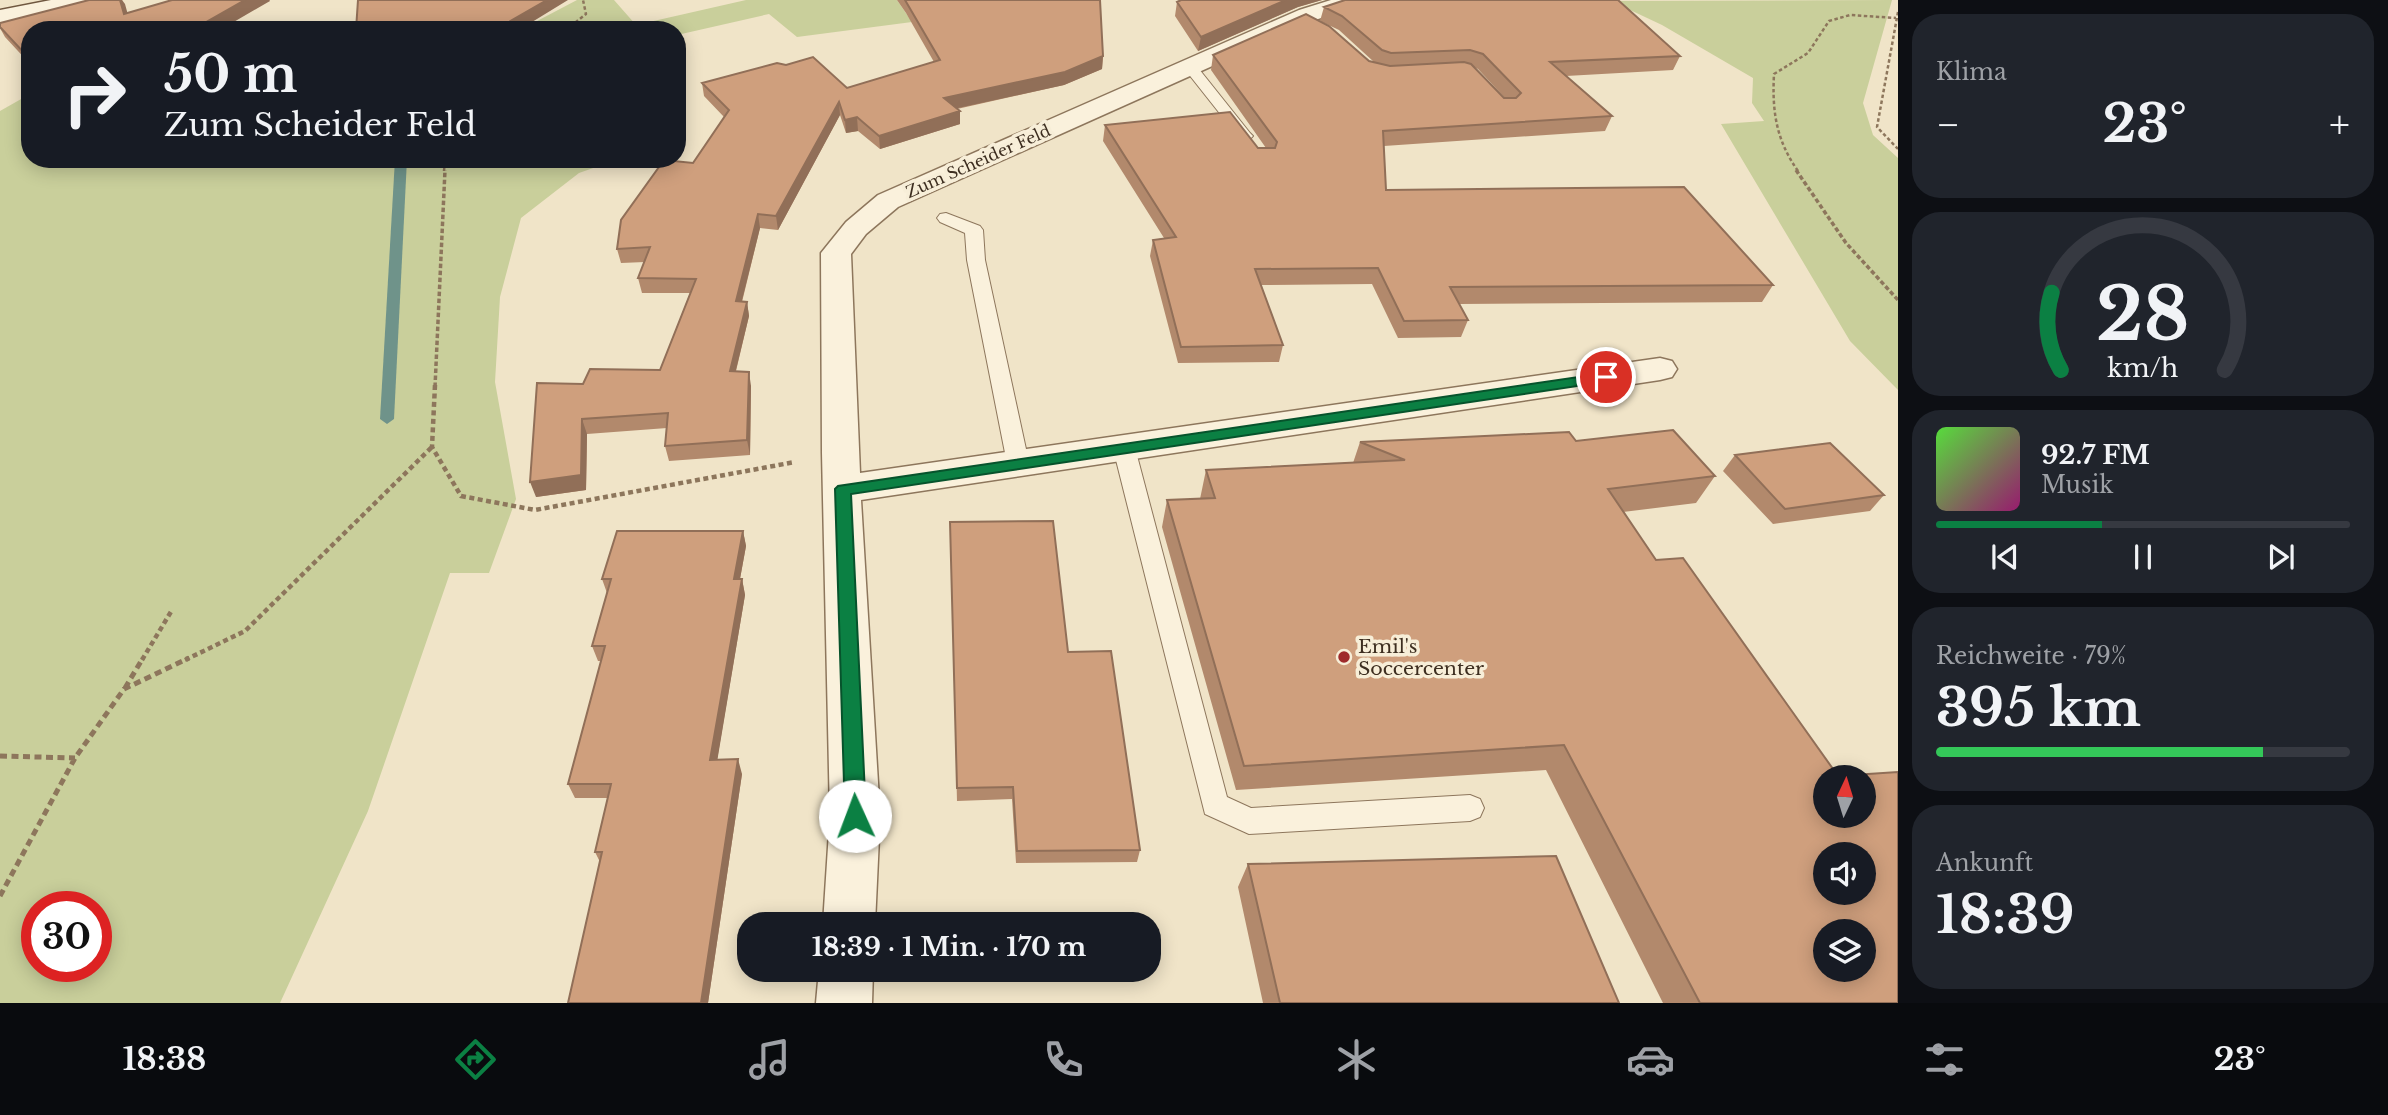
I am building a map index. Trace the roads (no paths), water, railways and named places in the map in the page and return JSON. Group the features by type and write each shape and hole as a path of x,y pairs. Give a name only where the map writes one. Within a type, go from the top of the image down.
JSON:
{"street":[{"path":"0,18 22,5 83,0"},
{"name":"Zum Scheider Feld","path":"850,912 855,816 840,453 836,253 856,228 888,201 1190,67 1310,24 1353,0"},
{"path":"843,489 1660,369"},
{"path":"844,1003 845,982"}],"lane":[{"path":"1190,67 1255,149"},
{"path":"946,218 974,230 976,260 1018,463"},
{"path":"1124,448 1215,805 1249,821 1469,808"}],"waterway":[{"path":"387,419 401,168"}],"place":[{"name":"Emil's Soccercenter","path":"1344,657"}]}
